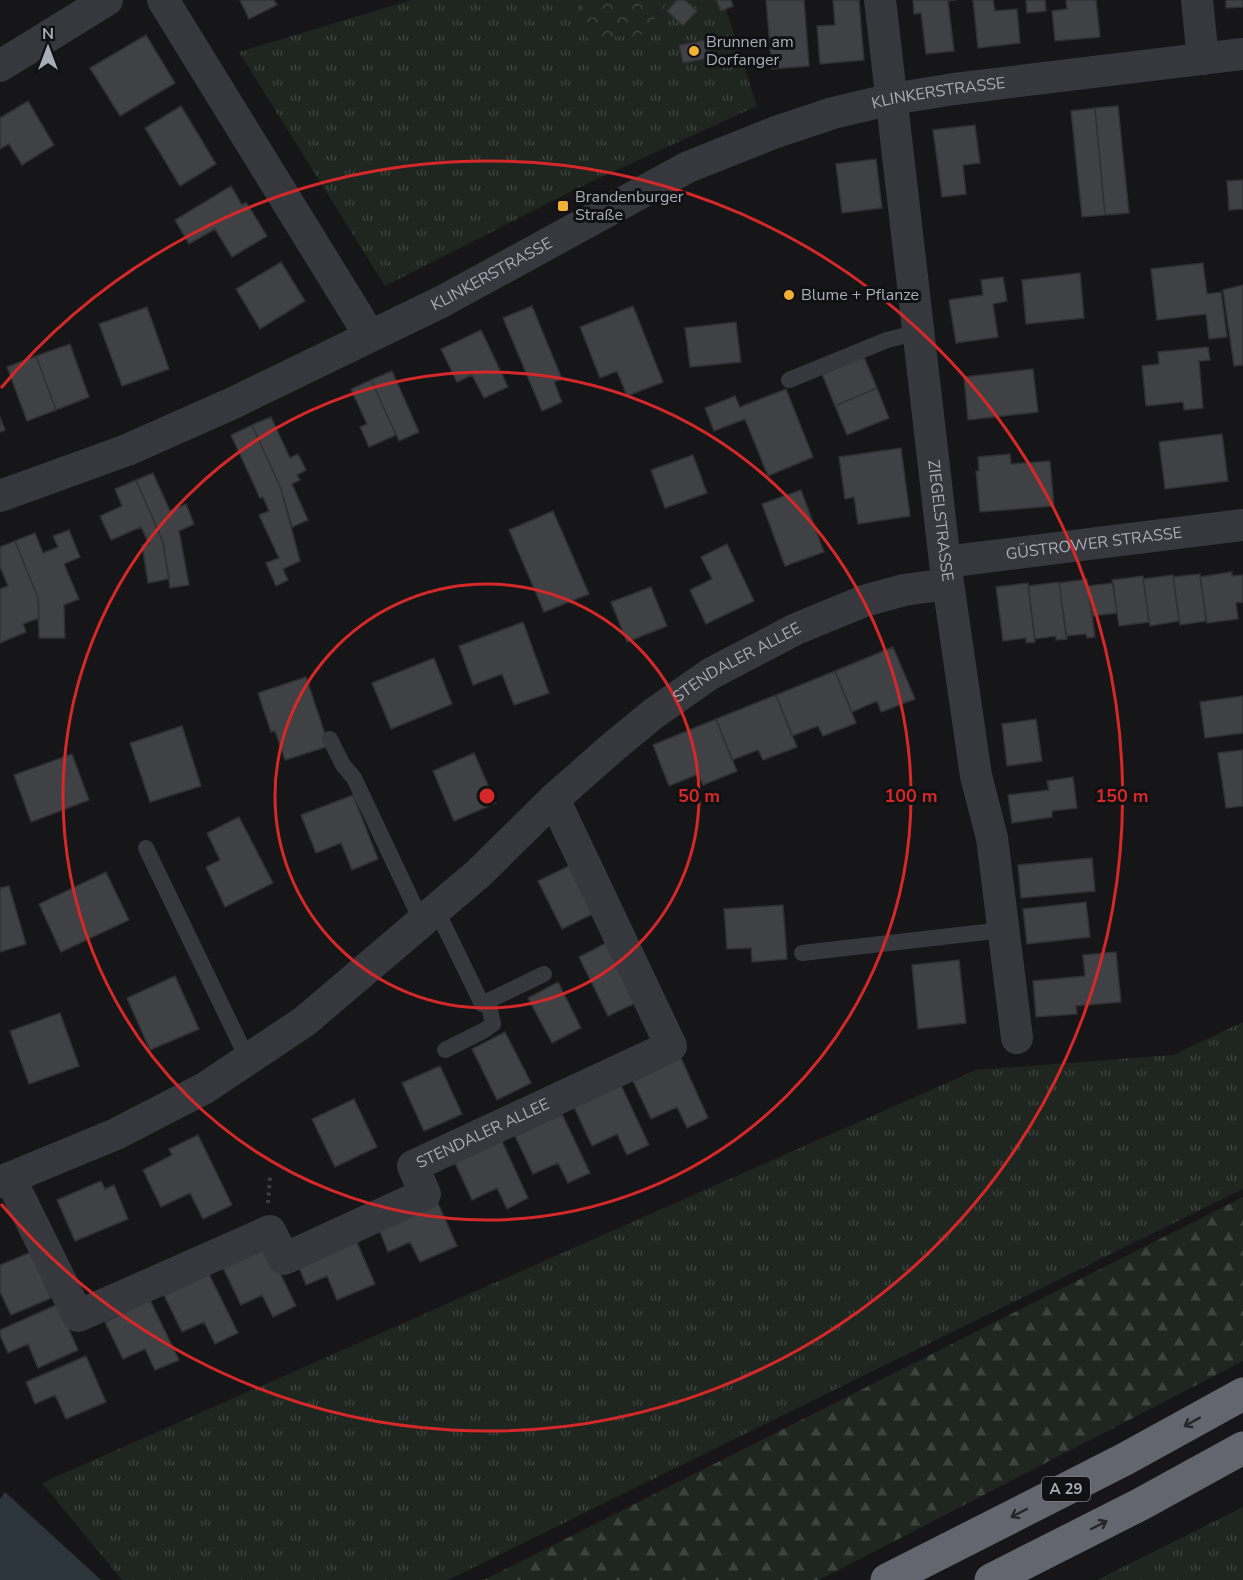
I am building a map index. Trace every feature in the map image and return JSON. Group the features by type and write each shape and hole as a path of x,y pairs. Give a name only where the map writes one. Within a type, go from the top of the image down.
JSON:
{"highway":[{"name":"A 29","path":"887,1580 1125,1459 1243,1394"},
{"path":"991,1580 1141,1504 1243,1448"}],"street":[{"path":"0,66 107,0"},
{"path":"164,0 370,336"},
{"name":"ZIEGELSTRASSE","path":"880,0 947,573 976,776 992,838 1017,1038"},
{"path":"1197,0 1203,59"},
{"name":"KLINKERSTRASSE","path":"0,496 128,450 233,403 443,301 688,167 785,128 833,113 892,99 954,89 1243,54"},
{"name":"GÜSTROWER STRASSE","path":"947,573 1243,525"},
{"name":"STENDALER ALLEE","path":"554,799 671,1046 413,1166 425,1194 353,1228 284,1259 270,1231 78,1316 5,1180 116,1134 205,1088 305,1021 479,873 554,799 653,714 710,674 796,629 864,601 904,590 947,573"}],"lane":[{"path":"789,380 887,340 919,332"},
{"path":"330,739 482,1004 544,974"},
{"path":"146,848 247,1058"},
{"path":"802,953 1003,930"},
{"path":"445,1050 483,1032 493,1024 488,1001"}],"green space":[{"path":"411,0 723,0 757,106 584,185 385,286 239,52"},
{"path":"580,0 664,0 665,6 641,35 585,38"},
{"path":"1243,1022 1243,1189 448,1580 122,1580 42,1483 976,1070 1173,1055"},
{"path":"1243,1197 1243,1361 819,1580 484,1580"},
{"path":"1243,1507 1243,1580 1097,1580"}],"shaded area":[{"path":"5,1492 101,1580 0,1580 0,1499"}],"building":[{"path":"240,0 274,0 277,5 249,19"},
{"path":"677,0 685,0 697,11 683,26 667,11"},
{"path":"716,0 731,0 733,6 721,11"},
{"path":"766,0 804,0 809,66 772,69"},
{"path":"833,0 859,0 864,60 820,64 817,26 835,25"},
{"path":"913,0 956,0 948,1 954,51 926,54 921,13 914,14"},
{"path":"973,0 993,0 995,11 1017,9 1020,43 978,48"},
{"path":"1026,0 1045,0 1046,11 1027,13"},
{"path":"1066,0 1096,0 1100,37 1055,41 1052,11 1067,9"},
{"path":"1226,0 1243,0 1243,7 1226,8"},
{"path":"146,35 175,83 120,116 90,68"},
{"name":"Brunnen am Dorfanger","path":"706,40 710,58 683,63 679,45"},
{"path":"28,101 54,145 22,165 9,144 0,149 0,118"},
{"path":"181,106 216,164 180,186 145,128"},
{"path":"1118,106 1129,213 1105,215 1095,108"},
{"path":"1095,108 1105,215 1082,217 1071,111"},
{"path":"975,125 980,163 963,165 966,194 942,197 933,130"},
{"path":"876,159 882,208 842,213 836,164"},
{"path":"1243,180 1243,209 1229,210 1227,181"},
{"path":"231,186 242,205 246,202 267,236 232,257 215,229 189,244 175,220"},
{"path":"281,262 305,301 260,329 236,289"},
{"path":"1203,263 1207,294 1221,292 1227,337 1209,339 1206,314 1157,320 1151,269"},
{"path":"1080,273 1084,318 1026,324 1022,280"},
{"path":"1003,277 1007,301 993,304 998,337 956,343 949,300 983,295 981,280"},
{"path":"1243,285 1243,365 1234,366 1223,290"},
{"path":"532,306 562,379 554,382 562,402 542,411 503,318"},
{"path":"633,306 663,382 627,396 617,371 600,378 580,327"},
{"path":"147,307 169,369 122,386 99,324"},
{"path":"736,322 741,362 690,367 685,328"},
{"path":"481,330 508,387 484,398 472,375 457,382 441,349"},
{"path":"70,344 89,397 56,410 36,356"},
{"path":"1208,347 1210,360 1199,361 1203,408 1184,410 1183,402 1146,406 1142,366 1159,364 1158,352"},
{"path":"36,356 56,410 27,421 7,367"},
{"path":"864,357 877,388 835,406 822,374"},
{"path":"1033,369 1038,412 968,420 964,377"},
{"path":"392,371 419,432 399,441 371,380"},
{"path":"371,380 396,435 369,447 360,427 367,424 351,389"},
{"path":"877,388 889,418 847,435 835,406"},
{"path":"786,389 813,457 768,476 745,419 714,431 705,408 735,396 740,407"},
{"path":"0,417 5,430 0,432"},
{"path":"271,417 290,458 298,454 306,470 297,475 300,480 292,484 308,520 292,527 281,489 252,425"},
{"path":"252,425 281,489 300,561 283,569 288,580 276,586 266,563 279,558 259,515 269,511 263,497 260,498 231,435"},
{"path":"1222,434 1228,481 1165,489 1159,442"},
{"path":"901,448 910,516 858,524 854,497 845,499 839,457"},
{"path":"1010,454 1011,464 1050,461 1054,506 980,512 976,471 979,471 978,457"},
{"path":"693,455 707,493 665,508 651,470"},
{"path":"153,473 170,511 186,504 194,524 179,531 189,585 170,588 163,542 136,480"},
{"path":"136,480 163,542 169,579 148,583 142,545 149,544 141,527 111,540 100,516 122,506 115,489"},
{"path":"801,490 824,552 785,566 762,504"},
{"path":"553,511 589,594 544,612 509,530"},
{"path":"69,530 80,557 64,564 79,599 64,605 65,638 39,638 38,598 15,541 35,533 43,553 58,547 53,536"},
{"path":"15,541 38,598 39,618 23,624 26,632 0,643 0,589 8,586 0,567 0,547"},
{"path":"727,544 754,601 706,624 690,590 712,579 701,557"},
{"path":"1232,572 1232,576 1243,575 1243,602 1236,603 1238,619 1207,623 1200,577"},
{"path":"1200,574 1206,621 1180,625 1173,577"},
{"path":"1173,575 1179,621 1150,626 1143,579"},
{"path":"1143,576 1149,622 1119,626 1112,580"},
{"path":"1087,579 1095,637 1087,638 1086,634 1066,636 1059,583"},
{"path":"1059,582 1067,639 1056,640 1056,636 1035,639 1028,586"},
{"path":"1028,583 1035,642 1026,643 1026,638 1003,641 996,587"},
{"path":"1113,583 1117,613 1092,616 1088,586"},
{"path":"651,587 667,626 627,642 611,602"},
{"path":"523,622 549,693 514,705 502,674 473,685 459,646"},
{"path":"893,647 915,699 881,712 877,701 852,712 835,671"},
{"path":"434,658 452,704 391,729 372,683"},
{"path":"835,671 856,723 823,736 818,726 792,736 776,695"},
{"path":"306,677 329,746 285,760 275,731 271,732 258,693"},
{"path":"776,695 797,747 763,760 758,750 732,760 716,719"},
{"path":"1243,696 1243,733 1205,738 1200,702"},
{"path":"716,719 737,771 703,785 698,774 669,786 653,745"},
{"path":"1036,719 1042,761 1007,766 1002,724"},
{"path":"182,726 201,786 150,802 130,743"},
{"path":"1243,750 1243,806 1226,808 1218,753"},
{"path":"474,753 496,803 454,821 433,771"},
{"path":"72,754 89,800 31,822 14,775"},
{"path":"1073,777 1077,808 1052,811 1052,817 1012,823 1008,795 1049,790 1047,781"},
{"path":"353,795 378,859 352,870 341,843 316,853 301,815"},
{"path":"239,817 273,883 225,907 206,867 220,860 207,833"},
{"path":"1092,858 1095,891 1021,898 1018,865"},
{"path":"577,862 601,910 562,929 538,881"},
{"path":"106,872 129,920 61,952 39,904"},
{"path":"9,886 26,944 0,952 0,888"},
{"path":"1086,902 1090,937 1027,944 1023,909"},
{"path":"783,905 787,959 752,962 751,948 727,949 724,909"},
{"path":"612,940 642,1000 608,1016 579,957"},
{"path":"1116,952 1121,1002 1076,1006 1077,1014 1036,1017 1033,981 1085,976 1083,955"},
{"path":"959,960 966,1023 918,1029 912,965"},
{"path":"175,976 199,1029 150,1050 127,998"},
{"path":"558,982 581,1028 552,1043 528,998"},
{"path":"60,1013 79,1066 29,1084 10,1031"},
{"path":"505,1032 531,1083 497,1100 472,1049"},
{"path":"681,1058 708,1118 687,1128 677,1107 651,1119 633,1081"},
{"path":"440,1066 462,1114 424,1131 402,1083"},
{"path":"621,1085 649,1145 627,1155 617,1134 592,1146 574,1107"},
{"path":"354,1099 377,1147 335,1167 312,1119"},
{"path":"562,1114 590,1173 568,1183 558,1163 533,1174 515,1136"},
{"path":"198,1135 232,1205 203,1219 190,1193 161,1207 143,1170 172,1155 169,1149"},
{"path":"501,1139 528,1198 507,1209 497,1188 472,1200 454,1161"},
{"path":"101,1181 105,1189 114,1185 128,1219 75,1241 57,1200"},
{"path":"437,1201 457,1246 420,1262 410,1242 388,1252 378,1227"},
{"path":"355,1238 375,1284 337,1300 327,1276 306,1285 297,1262"},
{"path":"267,1246 296,1306 273,1317 262,1295 241,1305 223,1268"},
{"path":"31,1252 51,1298 11,1315 0,1292 0,1265"},
{"path":"209,1274 238,1333 215,1344 204,1322 182,1332 164,1295"},
{"path":"150,1300 179,1360 155,1370 145,1349 123,1359 105,1322"},
{"path":"58,1304 78,1350 38,1368 28,1344 8,1353 0,1330"},
{"path":"86,1356 106,1402 66,1419 55,1395 35,1404 26,1382"}],"place":[{"name":"Brunnen am Dorfanger","path":"694,51"},
{"name":"Brandenburger Straße","path":"563,206"},
{"name":"Blume + Pflanze","path":"789,295"}]}
